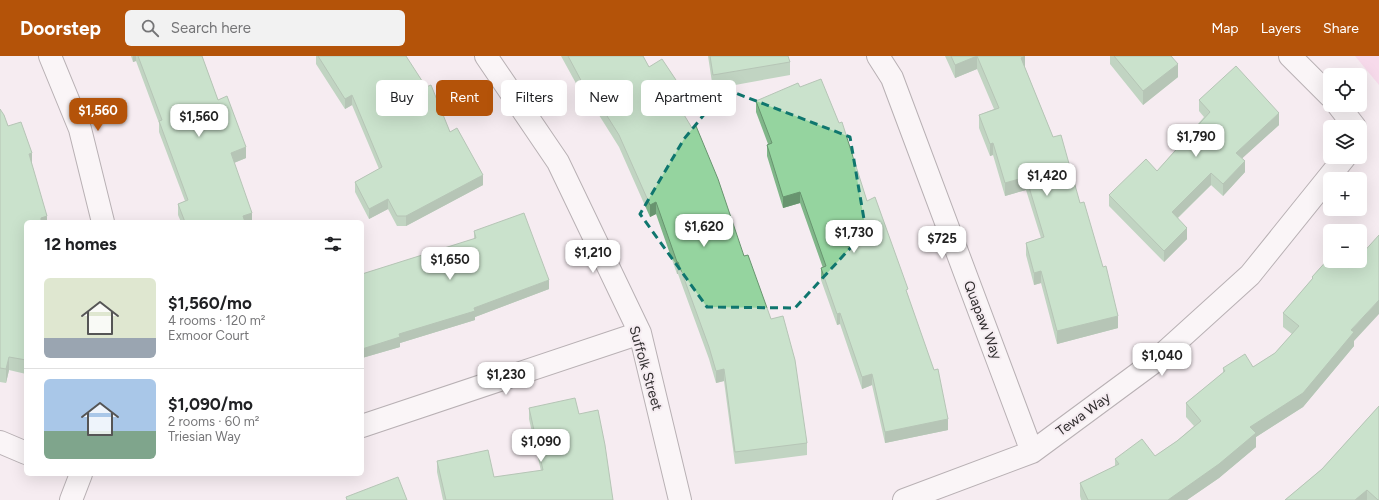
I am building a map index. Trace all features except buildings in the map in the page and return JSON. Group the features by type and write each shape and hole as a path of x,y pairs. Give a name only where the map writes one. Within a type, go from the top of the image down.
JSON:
{"street":[{"path":"50,56 80,129 103,220"},
{"name":"Suffolk Street","path":"486,56 558,162 640,333 680,500"},
{"name":"Quapaw Way","path":"878,56 892,78 1032,452"},
{"path":"1290,56 1323,89"},
{"path":"1343,112 1350,120"},
{"name":"Tewa Way","path":"904,500 1032,452 1154,362 1250,275 1339,164"},
{"path":"364,425 640,333"},
{"path":"0,442 24,452"},
{"path":"71,500 80,476"}],"highlighted area":[{"path":"725,89 850,137 866,231 795,308 707,307 640,214 684,139"}],"shaded area":[{"path":"1355,56 1379,56 1379,85 1367,70 1367,68 1365,68"}]}
